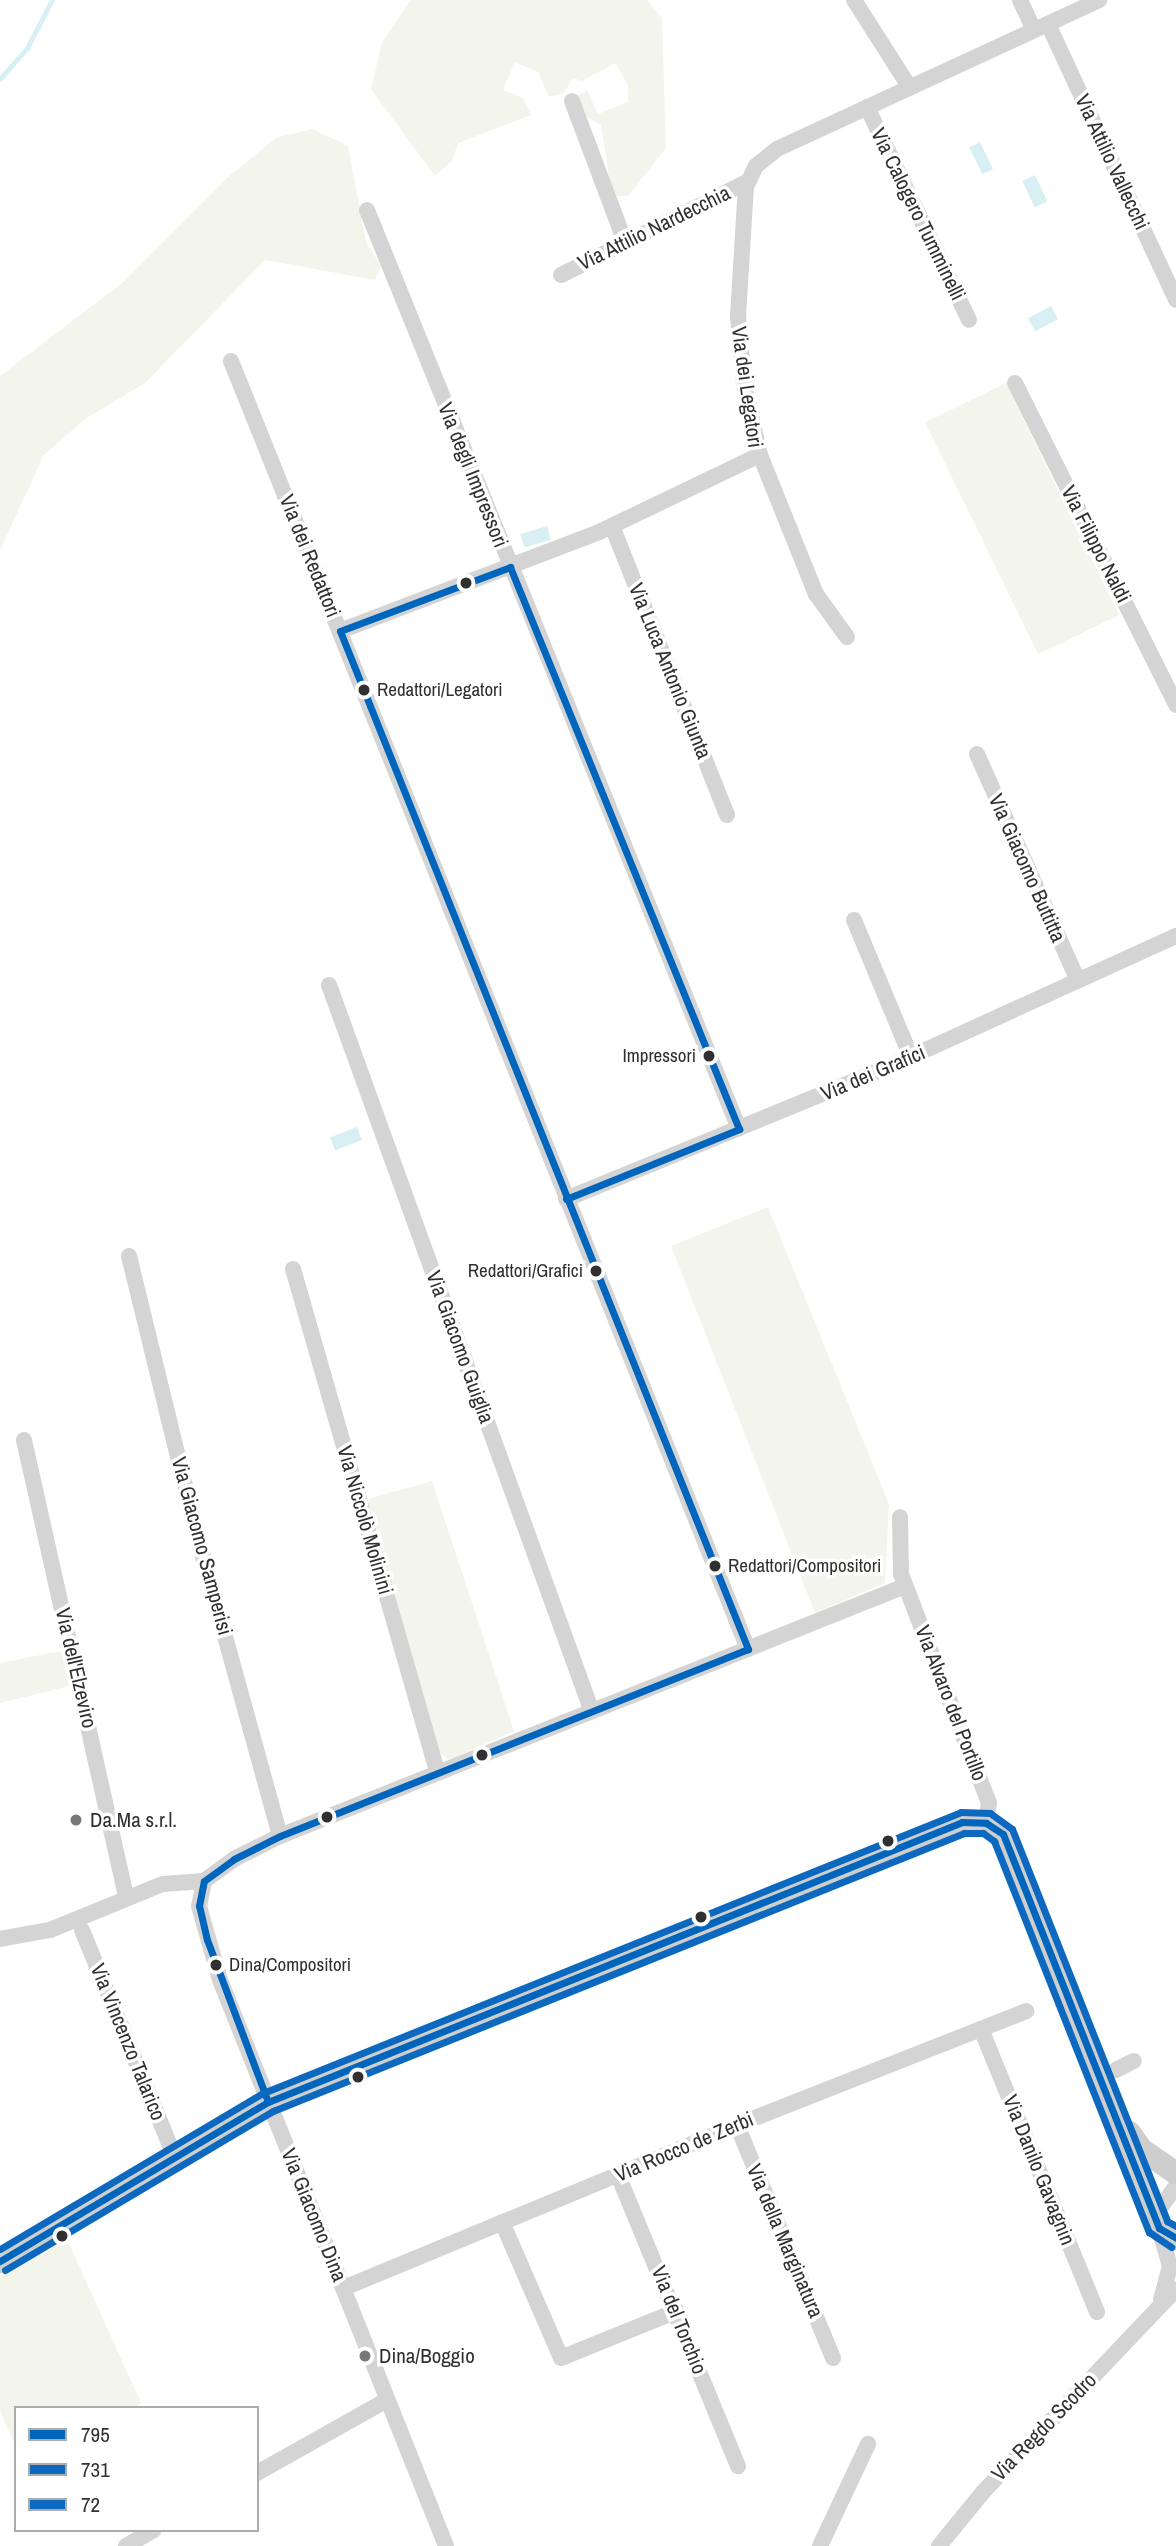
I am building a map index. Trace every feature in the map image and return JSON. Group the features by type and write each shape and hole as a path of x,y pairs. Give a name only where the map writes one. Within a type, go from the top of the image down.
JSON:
{"street":[{"path":"854,0 911,88"},
{"name":"Via Attilio Vallecchi","path":"1020,0 1041,27 1176,300"},
{"path":"747,182 772,152 1099,0"},
{"path":"572,101 625,243"},
{"name":"Via Calogero Tumminelli","path":"867,107 969,320"},
{"name":"Via Attilio Nardecchia","path":"561,275 747,182"},
{"name":"Via dei Legatori","path":"340,631 612,526 760,455 744,384 738,334 747,182"},
{"name":"Via degli Impressori","path":"367,210 739,1129"},
{"name":"Via dei Redattori","path":"231,361 748,1648"},
{"name":"Via Filippo Naldi","path":"1015,383 1176,705"},
{"path":"760,455 813,587 847,637"},
{"name":"Via Luca Antonio Giunta","path":"612,526 727,815"},
{"name":"Via Giacomo Buttitta","path":"977,754 1078,981"},
{"path":"854,919 911,1057"},
{"name":"Via dei Grafici","path":"566,1199 911,1057 1176,936"},
{"name":"Via Giacomo Guiglia","path":"330,985 592,1709"},
{"name":"Via Giacomo Samperisi","path":"129,1256 196,1531 280,1836"},
{"name":"Via Niccolò Molinini","path":"293,1269 437,1771"},
{"name":"Via dell'Elzeviro","path":"24,1440 126,1897"},
{"name":"Via Alvaro del Portillo","path":"900,1517 899,1557 905,1586 989,1803 986,1823"},
{"path":"0,1939 50,1930 163,1884 204,1881 234,1859 280,1836 905,1586"},
{"path":"0,2261 174,2155 268,2102 933,1831 962,1822 986,1823 1003,1834 1163,2227"},
{"name":"Via Giacomo Dina","path":"204,1881 199,1906 206,1940 446,2546"},
{"name":"Via Vincenzo Talarico","path":"82,1930 174,2155"},
{"name":"Via Rocco de Zerbi","path":"344,2288 737,2125 1027,2011"},
{"name":"Via Danilo Gavagnin","path":"981,2029 1097,2312"},
{"path":"1116,2070 1135,2061"},
{"path":"1115,2112 1141,2149 1176,2173"},
{"name":"Via della Marginatura","path":"737,2125 833,2358"},
{"name":"Via del Torchio","path":"618,2175 677,2311 738,2466"},
{"path":"1163,2227 1176,2186"},
{"path":"502,2222 561,2358 677,2311"},
{"name":"Via Regdo Scodro","path":"1154,2312 1170,2271 1163,2227"},
{"name":"Via Regdo Scodro","path":"939,2546 983,2492 1176,2289"},
{"path":"259,2472 387,2400"},
{"path":"820,2546 868,2444"},
{"path":"125,2546 150,2532"}],"shaded area":[{"path":"411,0 647,0 662,18 666,148 628,196 612,196 601,125 587,117 577,96 587,90 598,114 628,102 628,85 615,63 582,81 573,78 564,93 549,97 538,72 515,62 503,90 523,98 531,115 458,143 452,161 435,176 371,89 382,42"},
{"path":"313,129 348,146 366,242 381,266 375,280 265,260 145,383 85,419 44,455 0,550 0,376 122,283 227,178 277,137"},
{"path":"1006,383 1119,615 1038,654 925,422"},
{"path":"768,1207 889,1504 885,1583 815,1613 671,1246"},
{"path":"432,1481 514,1731 449,1760 438,1751 368,1499"},
{"path":"61,1651 70,1686 0,1703 0,1663"},
{"path":"66,2237 141,2403 136,2406 14,2406 14,2442 0,2411 0,2276"}],"water":[{"path":"980,142 993,169 982,174 969,147"},
{"path":"1035,175 1047,201 1035,207 1022,181"},
{"path":"1051,306 1058,319 1035,331 1028,318"},
{"path":"547,526 551,539 524,548 520,534"},
{"path":"357,1127 362,1140 335,1150 330,1137"}],"waterway":[{"path":"0,79 27,48 52,0"}],"transit line":[{"name":"795","path":"510,567 739,1129"},
{"name":"795","path":"340,631 510,567"},
{"name":"795","path":"340,631 748,1649"},
{"name":"795","path":"566,1199 739,1129"},
{"name":"795","path":"268,2102 207,1940 199,1906 204,1881 234,1859 280,1836 748,1649"},
{"name":"72","path":"0,2249 263,2093 961,1812 990,1813 1012,1829 1167,2221 1176,2226"},
{"name":"795","path":"0,2261 268,2102 962,1822 986,1823 1003,1834 1159,2228 1176,2238"},
{"name":"731","path":"5,2270 273,2111 964,1833 983,1833 994,1841 1149,2232 1171,2247"}],"place":[{"name":"Redattori/Legatori","path":"364,690"},
{"name":"Impressori","path":"709,1056"},
{"name":"Redattori/Grafici","path":"596,1271"},
{"name":"Redattori/Compositori","path":"715,1566"},
{"name":"Da.Ma s.r.l.","path":"76,1820"},
{"name":"Dina/Compositori","path":"216,1965"},
{"name":"Dina/Boggio","path":"365,2356"}]}
